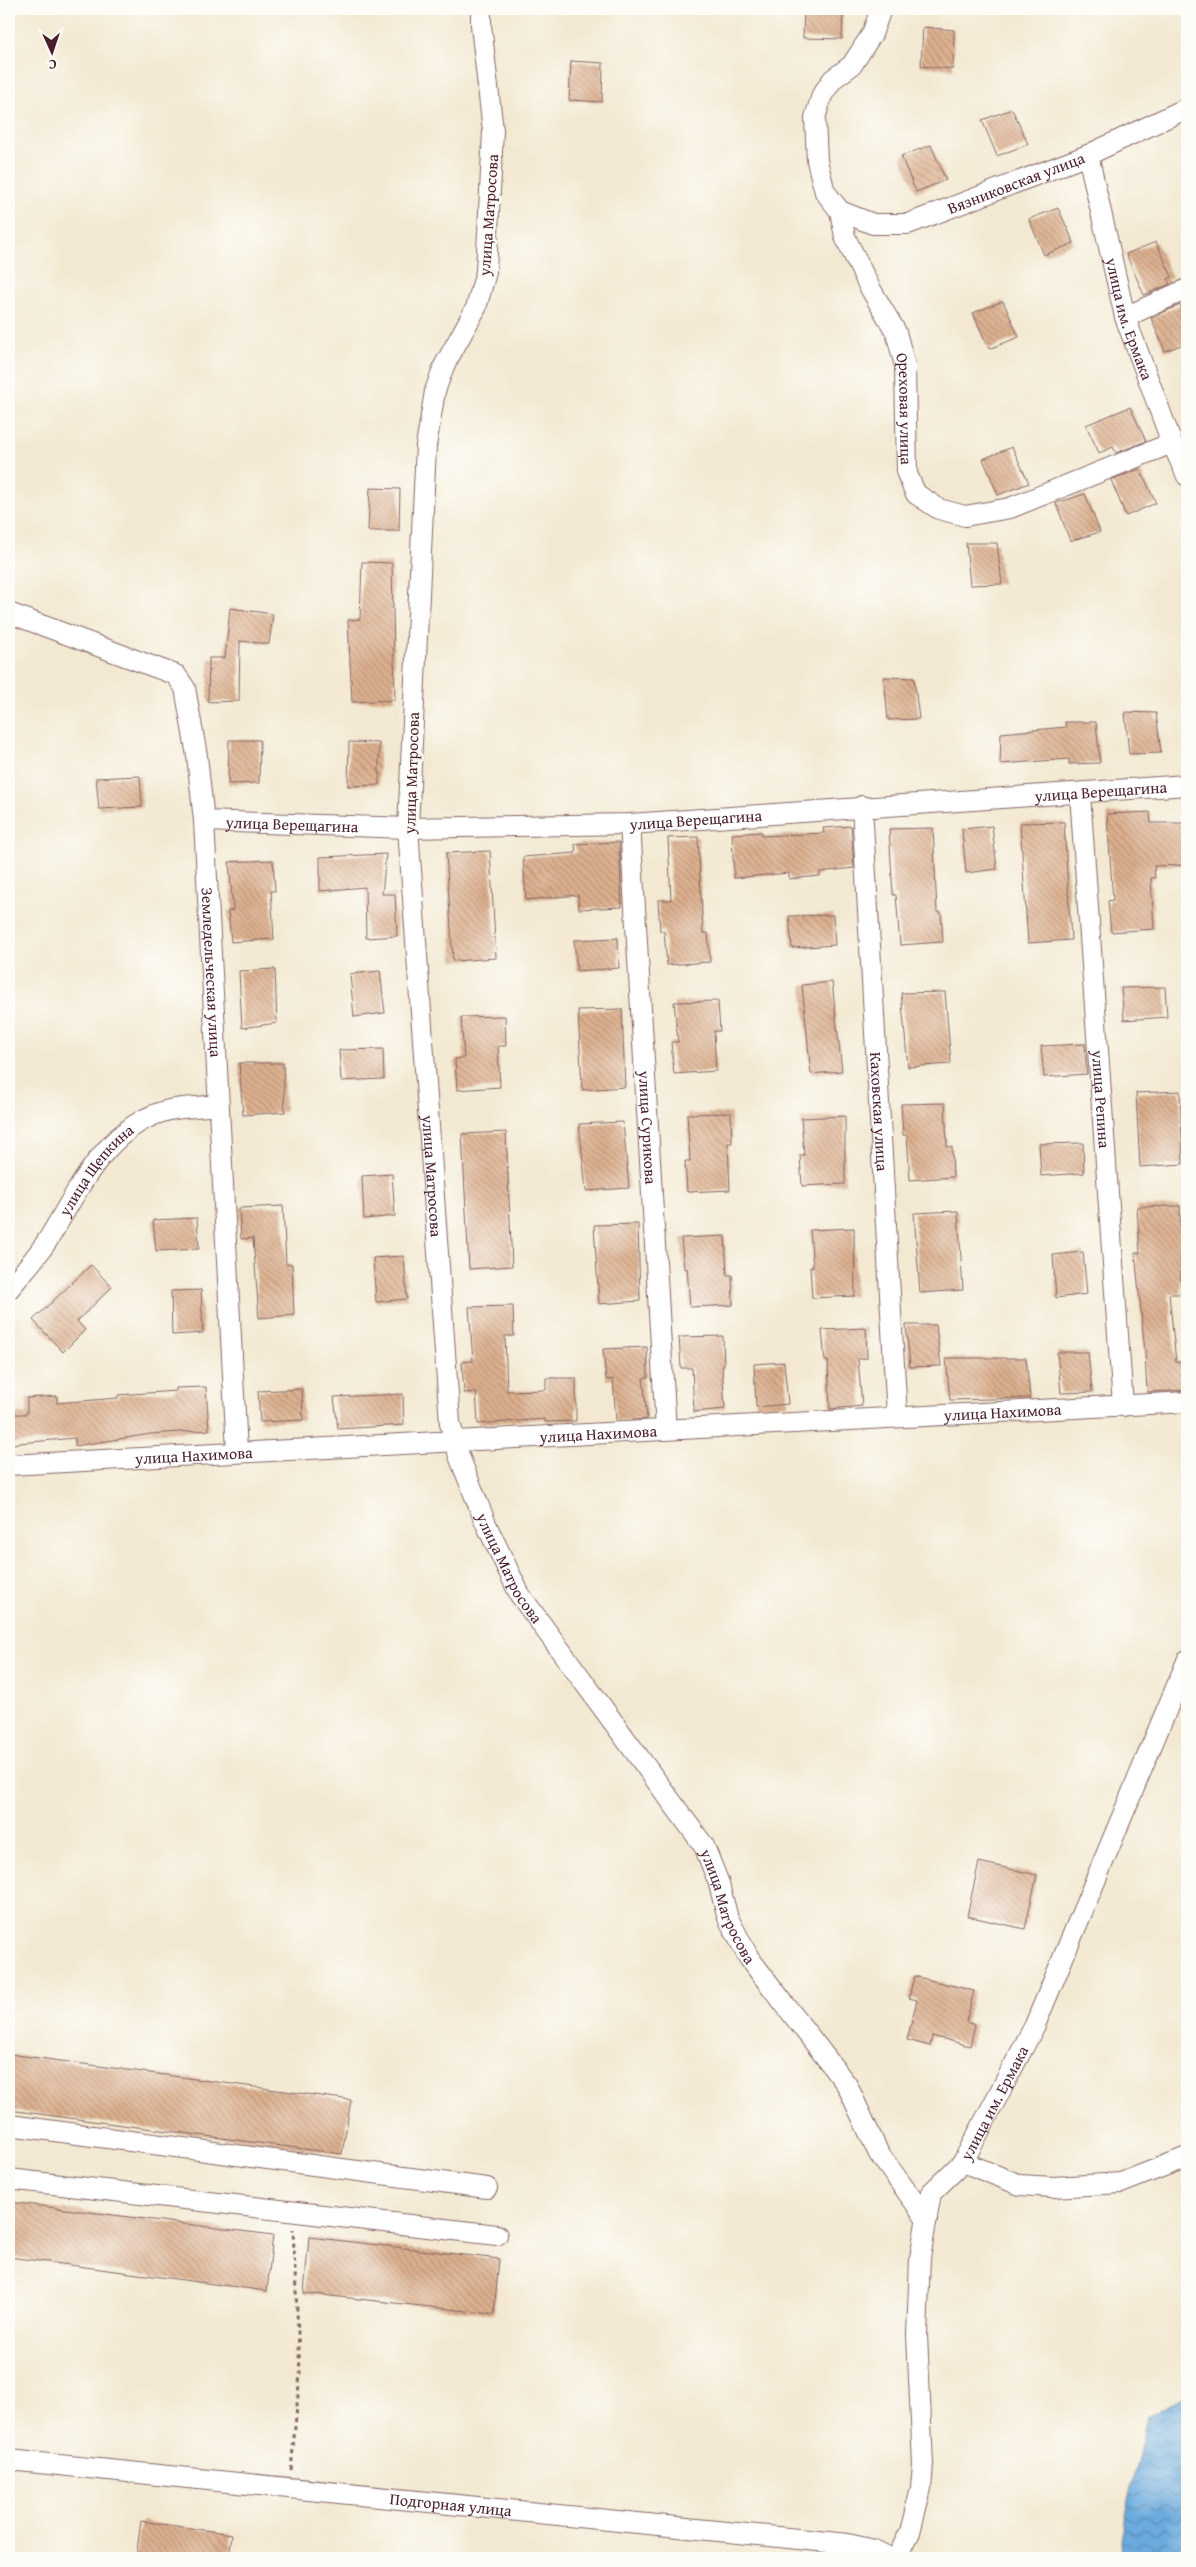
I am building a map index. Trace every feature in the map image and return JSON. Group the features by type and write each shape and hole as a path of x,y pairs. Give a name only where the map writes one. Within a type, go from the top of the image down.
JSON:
{"street":[{"name":"улица Матросова","path":"481,9 480,25 493,131 486,272 476,308 444,366 434,391 426,446 408,828 450,1423 486,1524 520,1595 704,1846 718,1881 728,1918 749,1958 847,2086 878,2154 927,2219"},
{"path":"840,211 825,192 816,161 815,118 822,96 832,79 852,65 872,34 881,9"},
{"name":"Вязниковская улица","path":"840,211 873,224 908,224 1088,155 1187,108"},
{"name":"улица им. Ермака","path":"1088,155 1125,317 1172,443 1187,476"},
{"name":"Ореховая улица","path":"840,211 845,237 870,288 896,332 905,366 907,474 916,494 939,509 965,516 1010,508 1172,443"},
{"path":"1125,317 1187,288"},
{"name":"Земледельческая улица","path":"9,613 176,675 185,688 197,756 204,821 237,1452"},
{"name":"улица Верещагина","path":"204,821 408,828 630,824 862,806 1080,794 1187,785"},
{"name":"улица Репина","path":"1080,794 1123,1406"},
{"name":"Каховская улица","path":"862,806 897,1417"},
{"name":"улица Сурикова","path":"630,824 666,1430"},
{"name":"улица Щепкина","path":"9,1289 48,1240 70,1200 100,1156 134,1126 168,1110 218,1105"},
{"name":"улица Нахимова","path":"9,1465 1187,1402"},
{"name":"улица им. Ермака","path":"897,2558 916,2513 923,2465 917,2335 920,2258 931,2193 963,2162 1035,2025 1187,1661"},
{"path":"9,2125 487,2188"},
{"path":"963,2162 1020,2185 1053,2188 1121,2183 1187,2157"},
{"path":"9,2179 497,2235"},
{"name":"Подгорная улица","path":"9,2460 848,2544 874,2550 890,2558"}],"path":[{"path":"289,2488 300,2373 292,2223"}],"water":[{"path":"1187,2394 1187,2558 1122,2558 1121,2539 1147,2417"}],"building":[{"path":"804,9 843,9 842,39 803,38"},
{"path":"923,27 954,30 953,69 921,66"},
{"path":"571,61 603,63 602,102 569,100"},
{"path":"1012,109 1028,144 997,156 982,120"},
{"path":"931,145 946,180 916,192 901,156"},
{"path":"1058,208 1074,243 1044,255 1029,219"},
{"path":"1156,242 1172,277 1168,279 1170,284 1144,295 1126,254"},
{"path":"1003,301 1019,337 989,349 973,313"},
{"path":"1180,305 1187,322 1187,343 1165,351 1151,318"},
{"path":"1130,407 1146,441 1116,453 1113,447 1099,453 1086,425"},
{"path":"1012,447 1029,483 998,495 983,459"},
{"path":"1140,469 1156,503 1126,516 1111,480"},
{"path":"370,488 400,489 399,531 368,531"},
{"path":"1085,494 1100,532 1070,541 1056,503"},
{"path":"966,543 997,543 1002,584 970,585"},
{"path":"362,562 392,563 395,700 352,702 348,620 360,619"},
{"path":"230,608 273,614 269,644 240,641 239,701 208,702 209,658 225,658"},
{"path":"884,677 914,678 919,719 888,720"},
{"path":"1125,712 1156,713 1161,753 1129,754"},
{"path":"1065,722 1096,722 1100,763 1069,764 1069,759 1000,764 1001,733 1066,727"},
{"path":"229,740 260,740 259,783 228,784"},
{"path":"349,742 379,743 379,785 348,786"},
{"path":"140,776 142,807 99,809 96,778"},
{"path":"1150,812 1151,823 1187,823 1187,865 1154,866 1155,878 1151,878 1154,929 1111,932 1108,901 1113,900 1107,814"},
{"path":"1064,822 1071,940 1028,943 1020,823"},
{"path":"851,826 854,868 820,872 820,876 789,879 789,873 734,878 732,834 762,832 762,836 824,833 823,828"},
{"path":"992,826 997,869 966,873 962,829"},
{"path":"933,828 937,912 941,912 943,942 900,945 896,895 893,895 889,829"},
{"path":"698,837 703,933 708,933 710,962 667,965 664,931 660,931 658,900 671,900 668,838"},
{"path":"619,842 622,907 579,909 578,895 526,900 523,857 576,853 575,844"},
{"path":"490,851 496,958 453,961 446,853"},
{"path":"386,854 382,894 395,894 397,936 366,938 365,887 320,891 320,857"},
{"path":"273,860 275,891 271,891 274,939 231,942 228,911 233,910 229,862"},
{"path":"833,915 835,945 792,948 789,916"},
{"path":"618,938 619,968 577,971 574,940"},
{"path":"275,969 277,1023 242,1028 239,971"},
{"path":"380,971 385,1013 354,1017 350,974"},
{"path":"832,982 842,1071 811,1074 802,985"},
{"path":"1165,987 1167,1017 1124,1020 1121,988"},
{"path":"945,992 951,1064 908,1067 901,993"},
{"path":"718,1001 720,1031 714,1031 716,1071 674,1074 671,1042 678,1042 674,1002"},
{"path":"622,1009 625,1087 582,1090 578,1010"},
{"path":"505,1016 506,1046 498,1046 500,1087 457,1090 455,1059 464,1058 461,1017"},
{"path":"1085,1044 1087,1074 1044,1077 1041,1046"},
{"path":"383,1049 384,1079 341,1081 339,1050"},
{"path":"239,1063 283,1063 285,1112 243,1115"},
{"path":"1180,1091 1183,1164 1140,1167 1136,1093"},
{"path":"945,1103 947,1147 952,1147 953,1177 910,1180 907,1135 903,1135 901,1104"},
{"path":"731,1113 732,1143 728,1143 730,1190 687,1192 685,1161 690,1161 687,1114"},
{"path":"845,1116 845,1184 802,1186 800,1155 804,1155 801,1118"},
{"path":"623,1122 629,1188 586,1191 579,1124"},
{"path":"506,1132 512,1266 469,1269 462,1134"},
{"path":"1083,1143 1084,1173 1041,1176 1039,1144"},
{"path":"392,1174 395,1216 364,1219 362,1176"},
{"path":"283,1206 286,1264 292,1264 294,1315 259,1318 253,1238 241,1239 239,1208"},
{"path":"1180,1206 1181,1294 1169,1294 1176,1362 1186,1362 1187,1390 1147,1392 1135,1253 1140,1253 1137,1207"},
{"path":"958,1211 963,1290 920,1293 914,1213"},
{"path":"197,1218 199,1249 156,1251 153,1220"},
{"path":"638,1224 640,1301 599,1304 594,1225"},
{"path":"854,1228 855,1296 812,1298 810,1267 813,1267 810,1230"},
{"path":"725,1236 727,1275 732,1275 733,1305 690,1307 687,1268 684,1269 681,1238"},
{"path":"1083,1252 1087,1294 1056,1298 1053,1255"},
{"path":"404,1256 407,1299 376,1302 373,1258"},
{"path":"91,1265 112,1287 77,1321 85,1330 63,1352 33,1320"},
{"path":"201,1290 203,1333 172,1335 171,1291"},
{"path":"513,1306 514,1336 505,1336 507,1391 546,1390 546,1378 576,1378 576,1421 545,1422 545,1419 478,1424 476,1392 464,1393 462,1362 473,1361 469,1307"},
{"path":"906,1325 936,1325 941,1366 910,1367"},
{"path":"866,1328 867,1358 858,1359 862,1406 830,1409 828,1361 825,1361 822,1330"},
{"path":"723,1336 724,1366 722,1366 725,1409 694,1412 692,1368 681,1368 679,1337"},
{"path":"647,1347 648,1377 643,1378 647,1419 616,1421 613,1379 606,1380 603,1349"},
{"path":"1057,1352 1088,1352 1092,1392 1061,1393"},
{"path":"946,1358 1026,1358 1030,1398 950,1400"},
{"path":"784,1362 788,1404 756,1407 754,1364"},
{"path":"206,1387 209,1430 151,1434 75,1446 75,1438 9,1444 9,1414 27,1414 27,1398 57,1396 57,1403 118,1398 118,1395 176,1391 176,1388"},
{"path":"302,1389 303,1420 260,1422 258,1391"},
{"path":"403,1394 404,1425 338,1429 334,1397"},
{"path":"979,1862 1037,1875 1025,1929 967,1916"},
{"path":"914,1976 974,1991 966,2022 975,2025 970,2046 932,2036 930,2046 907,2040 917,2000 909,1998"},
{"path":"9,2054 351,2100 342,2154 9,2110"},
{"path":"9,2202 273,2235 267,2291 9,2257"},
{"path":"309,2237 499,2259 494,2314 304,2293"},
{"path":"141,2521 232,2534 229,2558 136,2558"}]}
